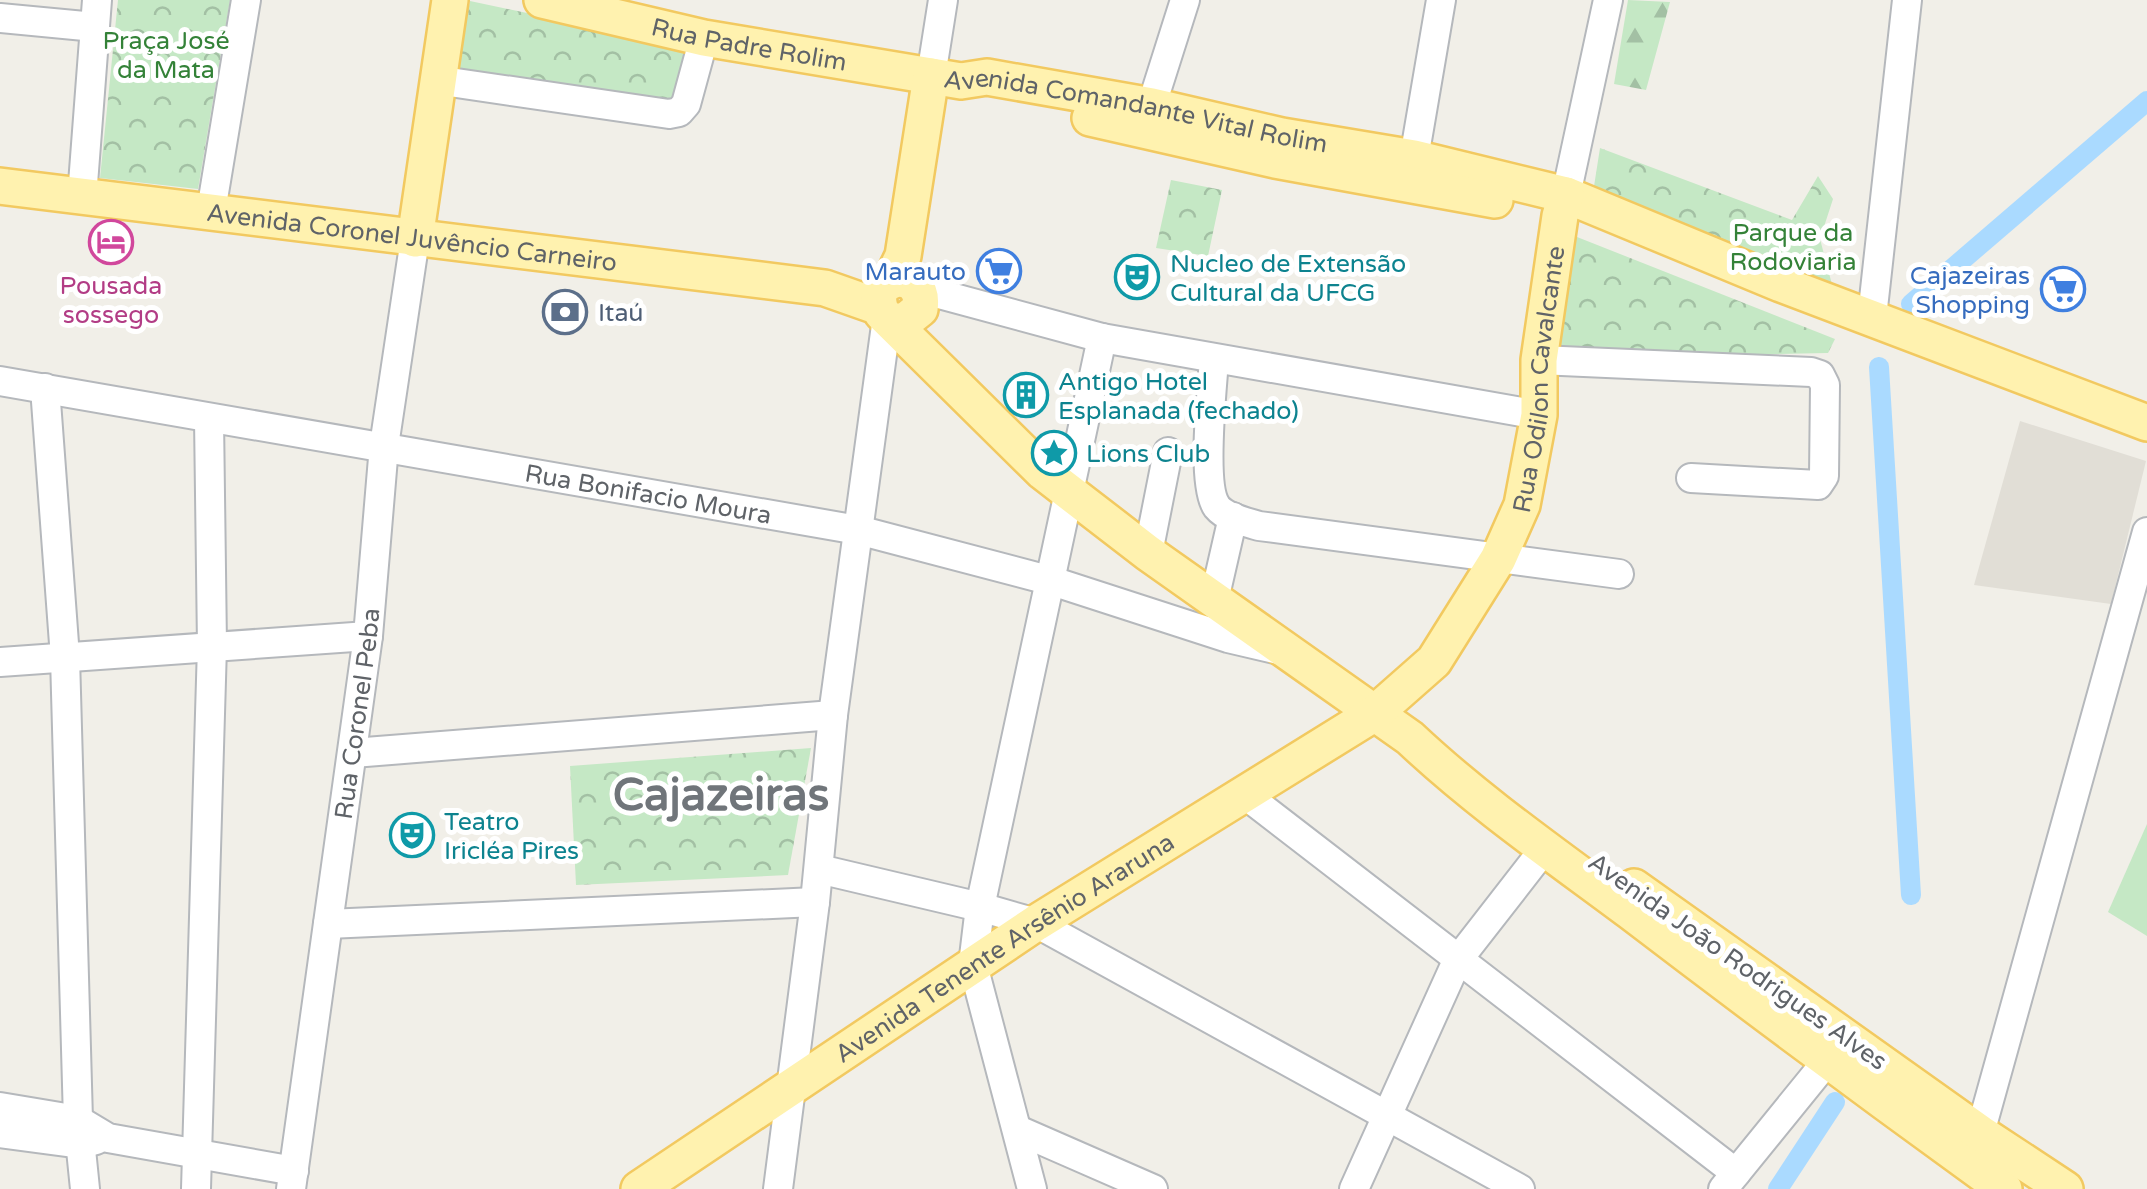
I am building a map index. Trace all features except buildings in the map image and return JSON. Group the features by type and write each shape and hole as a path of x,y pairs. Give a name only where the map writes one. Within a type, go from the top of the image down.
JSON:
{"main road":[{"path":"414,239 450,0"},
{"name":"Rua Padre Rolim","path":"542,0 704,38 946,79"},
{"name":"Avenida Comandante Vital Rolim","path":"946,79 987,78 1148,118 1275,160 1533,207 1563,206 2147,448"},
{"path":"900,295 946,79"},
{"name":"Avenida Comandante Vital Rolim","path":"1148,118 1414,158 1781,284 2147,423"},
{"name":"Avenida Coronel Juvêncio Carneiro","path":"0,186 825,288 862,283 900,295"},
{"name":"Rua Odilon Cavalcante","path":"1375,713 1434,660 1498,559 1522,505 1539,415 1539,360 1563,206"},
{"name":"Avenida João Rodrigues Alves","path":"900,295 931,333 934,346 930,364 1069,493 1148,553 1208,614 1284,651 1410,738 1444,770 1545,848 2004,1189"},
{"name":"Avenida Tenente Arsênio Araruna","path":"639,1189 1036,923 1375,713"},
{"name":"Avenida João Rodrigues Alves","path":"1410,738 1447,751 1478,768 1562,836 2065,1189"}],"street":[{"path":"211,211 246,0"},
{"path":"943,0 946,79"},
{"path":"1148,118 1185,0"},
{"path":"1414,158 1441,0"},
{"name":"Rua Odilon Cavalcante","path":"1563,206 1608,0"},
{"path":"1872,317 1907,0"},
{"path":"0,18 96,13 82,197"},
{"path":"436,80 669,114 679,112 686,104 704,38"},
{"name":"Rua Coronel Peba","path":"292,1180 353,753 368,636 384,446 414,239"},
{"path":"778,1189 816,902 833,715 858,530 900,295 967,304 1102,338 1214,360 1539,415"},
{"path":"1032,1189 972,965 980,907 1102,338"},
{"path":"1214,360 1208,488 1218,508 1233,517 1259,526 1619,574"},
{"path":"1539,360 1811,372 1820,376 1825,385 1824,476 1818,485 1692,478"},
{"name":"Rua Bonifacio Moura","path":"0,381 858,530 1052,581 1208,614"},
{"path":"45,388 65,657 89,1134 85,1189"},
{"path":"196,1189 212,646 209,418"},
{"path":"1148,553 1168,452"},
{"path":"1208,614 1233,517"},
{"path":"1980,1133 2137,607 2147,532"},
{"path":"0,662 368,636"},
{"path":"353,753 833,715"},
{"path":"1243,793 1730,1181 1827,1061"},
{"path":"1354,1189 1458,961 1545,848"},
{"path":"819,869 1036,923 1520,1189"},
{"path":"328,924 816,902"},
{"path":"0,1106 89,1134 196,1153 292,1180"},
{"path":"1018,1130 1153,1189"},
{"path":"0,1133 89,1134"}],"shaded area":[{"path":"2020,421 2146,461 2111,604 1974,585"}],"green space":[{"name":"Praça José da Mata","path":"118,0 230,0 198,189 100,178"},
{"path":"1628,0 1670,2 1646,90 1614,84"},
{"path":"470,1 689,47 679,109 456,73"},
{"name":"Parque da Rodoviaria","path":"1600,148 1792,220 1818,176 1833,199 1820,239 1834,292 1592,199"},
{"path":"1171,180 1222,190 1208,256 1156,248"},
{"path":"1572,235 1835,339 1828,353 1551,359"},
{"path":"811,748 788,875 576,885 570,766"},
{"path":"2147,824 2147,936 2108,912"}],"waterway":[{"path":"1911,304 2147,101"},
{"path":"1879,367 1911,895"},
{"path":"1778,1189 1835,1102"}],"place":[{"name":"Pousada sossego","path":"111,242"},
{"name":"Marauto","path":"999,271"},
{"name":"Nucleo de Extensão Cultural da UFCG","path":"1137,277"},
{"name":"Cajazeiras Shopping","path":"2063,289"},
{"name":"Itaú","path":"565,312"},
{"name":"Antigo Hotel Esplanada (fechado)","path":"1026,395"},
{"name":"Lions Club","path":"1054,453"},
{"name":"Teatro Iricléa Pires","path":"412,835"}],"district":[{"name":"Cajazeiras","path":"721,794"}]}
